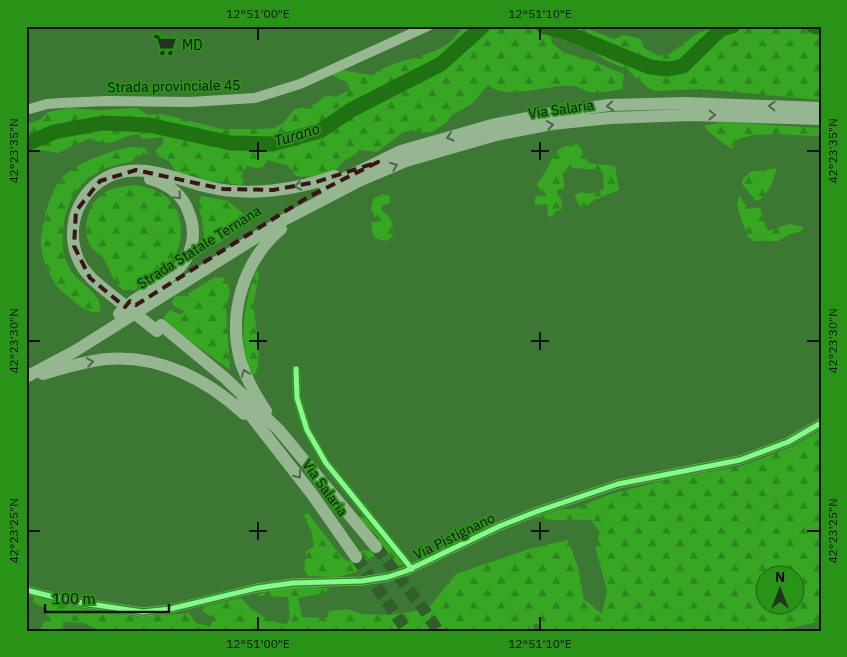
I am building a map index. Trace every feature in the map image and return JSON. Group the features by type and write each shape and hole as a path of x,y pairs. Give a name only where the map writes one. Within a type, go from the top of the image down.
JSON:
{"highway":[{"name":"Via Salaria","path":"378,162 401,151 492,125 552,113 609,105 686,103 821,108"},
{"name":"Via Salaria","path":"318,202 361,180 406,161 496,135 552,124 610,118 690,115 821,119"},
{"path":"273,433 225,378 112,291 90,278 80,263 74,246 72,232 76,211 84,197 94,186 107,177 129,170 143,170 210,187 235,191 260,191 316,182 378,162"},
{"name":"Strada Statale Ternana","path":"26,379 118,316 308,197 378,162"},
{"path":"112,291 95,272 83,253 79,229 82,213 96,193 115,180 137,177 159,182 173,190 188,208 192,224 191,247 178,271 127,305 118,316"},
{"path":"273,433 242,364 236,338 238,300 249,270 270,238 286,224 318,202"},
{"name":"Strada Statale Ternana","path":"43,368 75,351 282,221 318,202"},
{"path":"26,379 74,365 108,359 135,360 156,364 176,370 210,386 273,433"},
{"name":"Via Salaria","path":"273,433 376,547"},
{"name":"Via Salaria","path":"273,433 356,558"}],"main road":[{"name":"Strada provinciale 45","path":"26,110 61,103 106,101 190,102 255,98 300,84 428,26"}],"street":[{"path":"296,368 297,398 307,430 326,463 412,569"},
{"name":"Via Pistignano","path":"26,590 70,601 143,612 170,609 257,588 293,583 362,582 412,569 500,526 538,511 618,484 740,460 788,442 821,423"}],"highlighted area":[{"path":"378,162 308,197 136,305 130,301 125,307 90,278 74,246 76,211 100,181 136,170 223,189 273,190 316,182"}],"green space":[{"path":"465,26 581,26 614,39 624,35 641,39 644,48 658,56 671,53 696,34 717,26 821,26 821,100 701,89 653,91 628,70 605,60 594,52 551,36 552,43 564,53 590,60 624,74 622,89 595,92 575,86 563,86 505,92 496,90 488,85 472,104 452,115 446,123 432,132 420,133 412,130 402,133 377,152 359,150 338,168 317,176 296,176 287,165 267,160 263,167 247,166 241,176 244,181 242,185 205,182 194,173 185,176 177,174 169,161 160,157 155,151 164,142 162,137 143,139 138,134 110,143 90,138 58,153 36,149 26,154 26,121 32,123 41,119 48,112 67,108 99,110 137,108 148,115 161,114 222,129 274,128 283,123 295,109 309,107 326,95 335,97 350,90 347,82 330,75 334,69 373,75 390,66 440,48 449,43"},
{"path":"721,122 821,128 821,135 754,135 738,139 732,149 704,126"},
{"path":"570,144 579,145 588,163 615,166 619,190 596,199 582,209 574,196 581,192 593,193 604,189 603,173 599,170 573,168 562,173 564,188 557,190 557,194 561,198 562,209 555,212 552,217 548,216 547,204 535,205 535,198 542,192 537,185 555,153"},
{"path":"130,147 145,148 149,153 142,156 137,155 131,162 116,165 92,176 75,193 65,217 63,242 66,260 70,269 94,294 100,305 100,311 90,311 61,291 50,273 41,245 46,212 57,186 69,172 94,158"},
{"path":"777,168 767,192 756,201 742,184 742,180 750,172"},
{"path":"135,185 155,190 169,199 178,215 181,234 176,253 165,267 141,278 136,290 123,290 114,279 103,258 91,247 86,234 86,224 95,201 105,192 119,187"},
{"path":"381,194 390,196 390,203 382,206 381,210 389,217 393,225 394,233 388,241 376,239 371,222 377,222 371,210 373,199"},
{"path":"740,195 747,206 760,208 766,228 769,231 789,224 804,227 804,231 790,234 778,241 754,241 748,237 740,216 737,204"},
{"path":"201,196 228,201 244,214 237,230 212,247 205,244 198,204"},
{"path":"257,270 259,276 254,306 259,354 257,370 254,375 248,366 244,354 243,340 249,293"},
{"path":"215,277 225,278 230,290 226,309 230,370 172,328 163,318 170,310 180,314 185,312 171,304 175,296 184,296"},
{"path":"821,430 821,621 779,631 543,631 539,624 534,624 533,631 100,631 84,623 63,622 63,631 38,631 43,625 48,610 33,602 34,597 73,607 141,617 189,613 196,623 210,627 214,618 202,611 205,606 241,598 261,616 286,624 290,619 288,597 257,596 272,589 291,586 328,588 326,593 298,598 302,617 327,618 329,611 348,609 361,614 387,615 411,612 430,606 456,574 529,549 568,540 578,567 584,599 602,614 607,591 595,545 600,533 591,520 556,520 536,517 562,509 573,509 611,494 674,478 742,466 791,447"},
{"path":"308,513 339,554 347,561 353,561 362,551 376,551 380,544 378,537 358,517 368,517 403,563 402,565 391,567 390,555 386,550 362,562 357,566 358,571 339,577 308,576 304,569 306,551 314,547 312,535 304,514"}],"waterway":[{"name":"Turano","path":"26,144 54,132 102,123 149,125 231,143 272,144 320,131 351,110 441,64 483,26"},
{"name":"Turano","path":"543,26 567,33 650,67 669,69 683,66 721,29 733,26"},
{"name":"Turano","path":"813,26 821,28"}],"tunnel":[{"path":"376,547 438,631"},
{"path":"356,557 407,631"}],"cycle path":[{"path":"296,369 297,398 307,430 326,463 412,569"},
{"path":"26,590 70,601 143,612 170,609 257,588 293,583 362,581 388,577 406,571 500,526 538,511 618,484 740,460 788,442 821,423"}],"place":[{"name":"MD","path":"165,45"}]}
